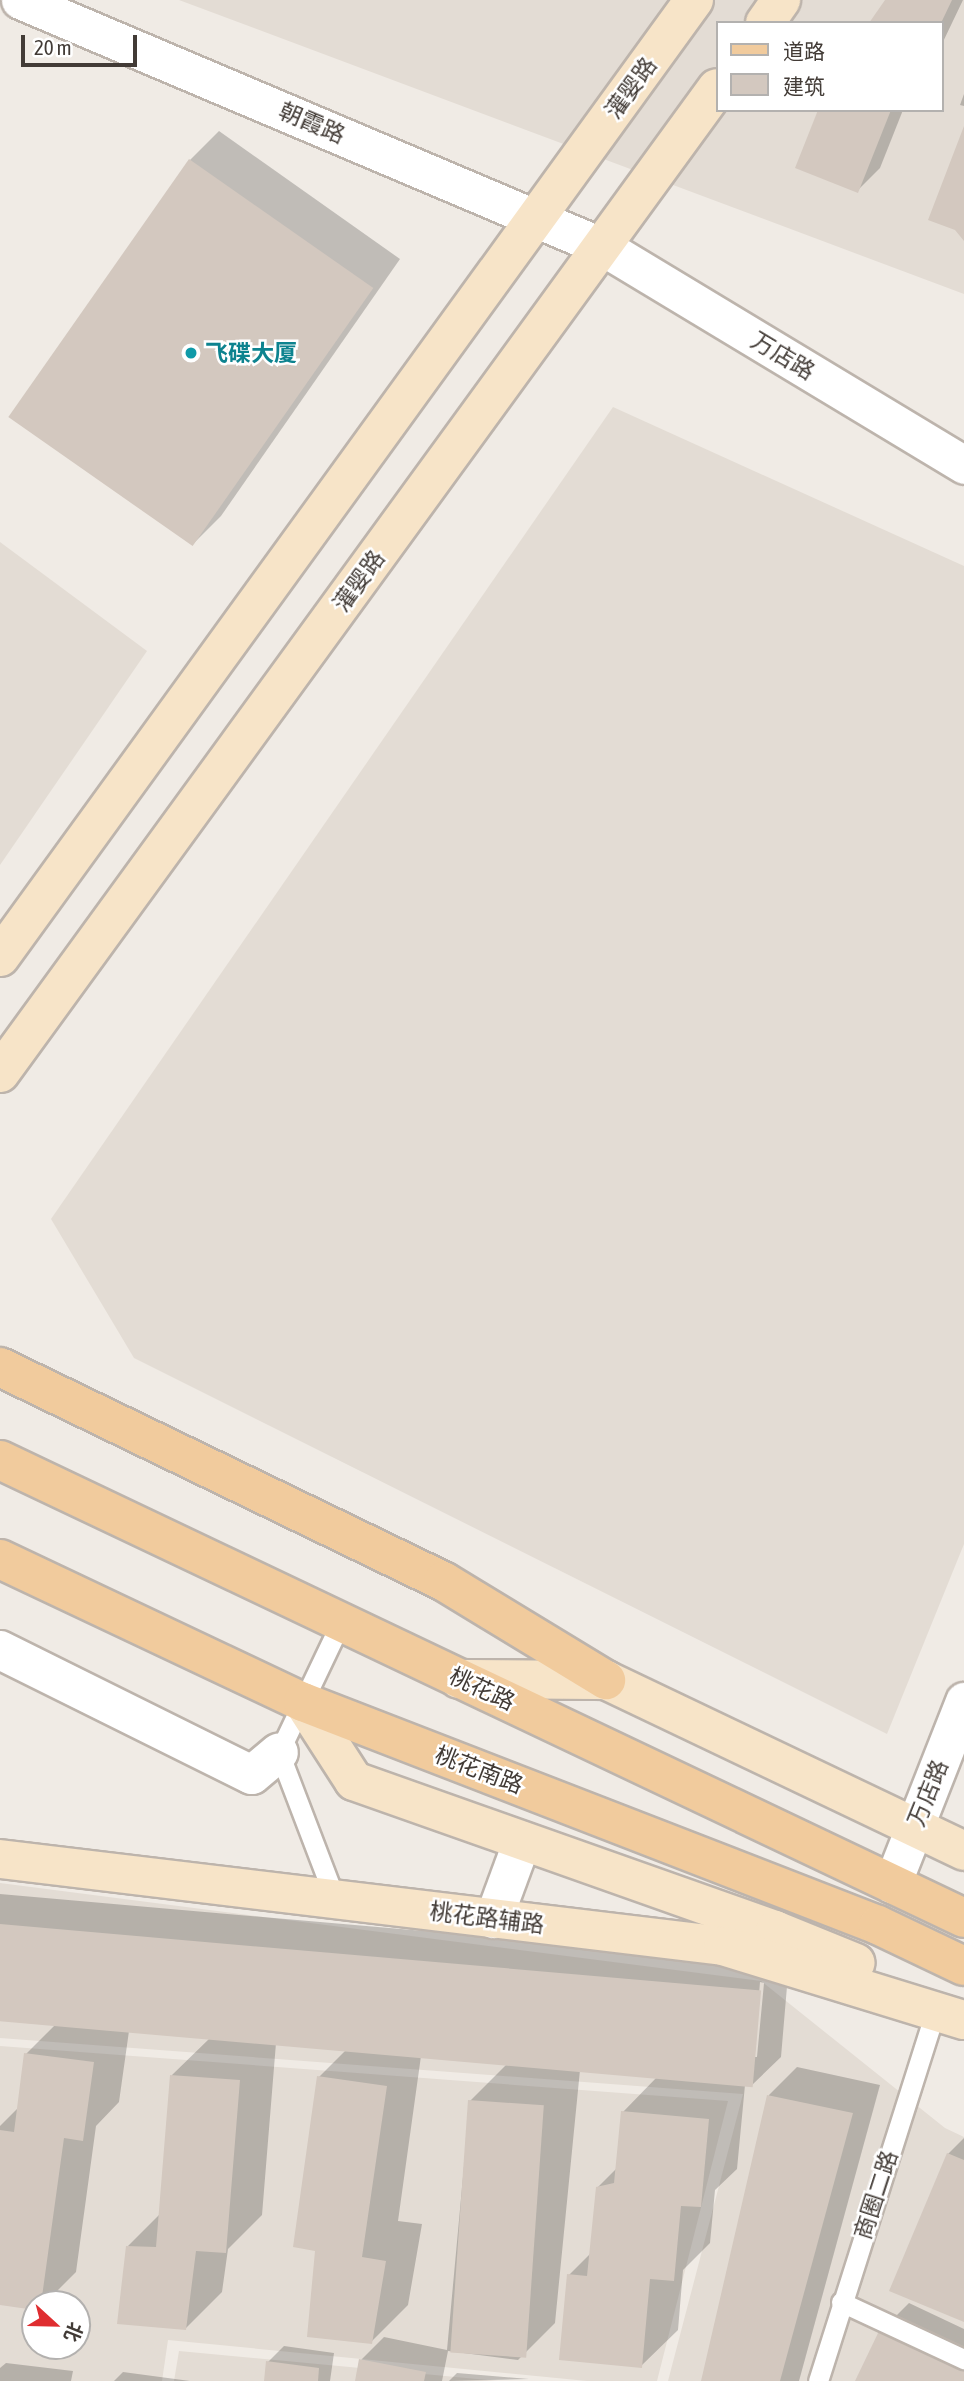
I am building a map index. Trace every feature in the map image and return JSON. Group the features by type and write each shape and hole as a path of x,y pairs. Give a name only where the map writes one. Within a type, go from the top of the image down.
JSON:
{"main road":[{"name":"灌婴路","path":"0,957 694,0"},
{"path":"766,21 781,0"},
{"name":"灌婴路","path":"0,1073 716,89"},
{"path":"0,1367 443,1581 606,1681 964,1851"},
{"name":"桃花路","path":"0,1460 964,1918"},
{"name":"桃花南路","path":"0,1559 303,1702 878,1925 964,1966"},
{"path":"459,1679 606,1681"},
{"path":"303,1702 354,1781 775,1930 955,2012"},
{"name":"桃花路辅路","path":"0,1859 723,1946 955,2012"}],"street":[{"name":"朝霞路","path":"20,0 603,247"},
{"name":"万店路","path":"603,247 964,465"},
{"path":"0,1650 253,1775 279,1752"},
{"name":"万店路","path":"892,1884 964,1701"},
{"path":"493,1919 522,1840"}],"lane":[{"path":"335,1899 279,1752 341,1622"},
{"name":"商圈二路","path":"818,2381 841,2302 955,2012"},
{"path":"841,2302 964,2359"}],"shaded area":[{"path":"179,0 964,0 964,294"},
{"path":"613,407 964,566 964,1544 887,1734 134,1358 51,1219"},
{"path":"0,542 147,651 0,865"},
{"path":"0,1883 761,1981 945,2128 964,2137 964,2381 668,2381 743,2094 0,2038"},
{"path":"0,2046 728,2101 657,2381 587,2381 168,2340 162,2381 0,2381"},
{"path":"179,2351 498,2381 174,2381"}],"building":[{"path":"885,0 952,0 942,21 870,21"},
{"path":"817,112 890,112 858,193 795,168"},
{"path":"964,126 964,241 955,230 928,220"},
{"name":"飞碟大厦","path":"189,159 373,288 193,546 8,417"},
{"path":"0,1924 761,1991 753,2087 0,2021"},
{"path":"24,2053 94,2062 83,2141 64,2138 43,2290 21,2290 21,2308 0,2305 0,2130 14,2132"},
{"path":"170,2075 240,2080 226,2253 196,2251 186,2330 117,2324 126,2246 156,2247"},
{"path":"317,2076 387,2086 362,2257 386,2261 372,2344 307,2337 315,2251 293,2247"},
{"path":"767,2095 853,2113 780,2381 701,2381"},
{"path":"468,2100 544,2105 526,2358 450,2352"},
{"path":"621,2111 709,2119 701,2207 681,2206 674,2281 650,2279 642,2368 559,2360 567,2274 587,2276 596,2187 614,2183"},
{"path":"947,2153 964,2160 964,2322 889,2291"},
{"path":"879,2331 964,2371 964,2381 855,2381"},
{"path":"359,2359 426,2372 424,2381 355,2381"},
{"path":"266,2361 319,2368 318,2381 264,2381"}],"place":[{"name":"飞碟大厦","path":"191,353"}]}
